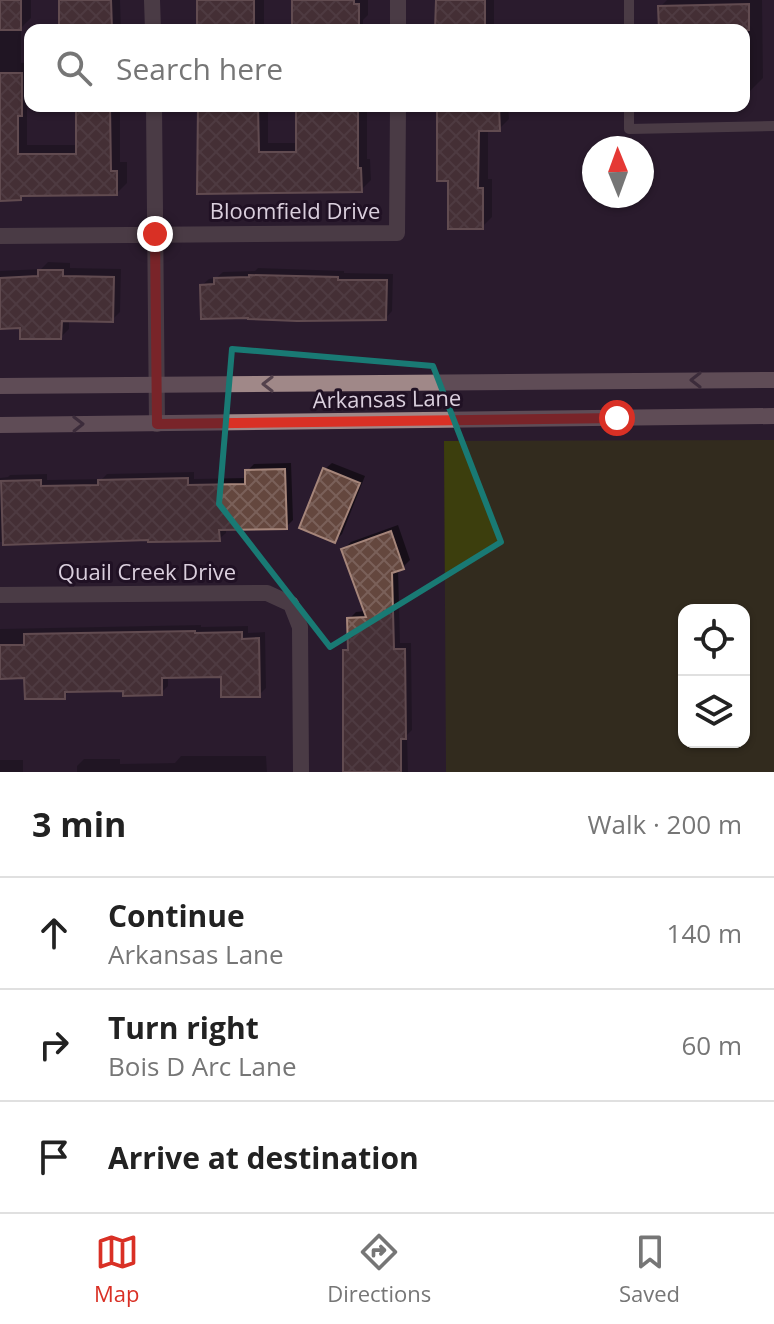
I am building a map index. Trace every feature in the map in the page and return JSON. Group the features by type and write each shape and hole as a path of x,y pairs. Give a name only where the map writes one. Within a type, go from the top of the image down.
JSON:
{"main road":[{"name":"Arkansas Lane","path":"0,386 774,380"},
{"name":"Arkansas Lane","path":"0,425 774,416"}],"street":[{"path":"152,0 153,24"},
{"path":"398,0 398,24"},
{"path":"154,112 157,424"},
{"name":"Bloomfield Drive","path":"0,236 397,233 398,112"},
{"name":"Quail Creek Drive","path":"0,595 267,593 291,604 300,627 301,772"}],"lane":[{"path":"629,0 629,24"},
{"path":"629,112 629,129 774,126"}],"highlighted area":[{"path":"232,349 433,366 501,542 330,647 219,504"}],"shaded area":[{"path":"774,440 774,772 446,772 444,441"}],"building":[{"path":"0,0 21,0 21,30 0,30"},
{"path":"59,0 111,0 112,24 59,24"},
{"path":"197,0 254,0 254,24 197,24"},
{"path":"292,0 354,0 354,4 359,4 359,24 292,24"},
{"path":"436,0 485,0 485,24 435,24"},
{"path":"749,4 749,24 659,24 658,6"},
{"path":"0,73 22,73 18,154 76,154 76,112 110,112 111,171 117,171 117,195 21,196 21,200 0,201"},
{"path":"198,112 258,112 259,152 296,152 296,112 358,112 358,168 361,168 362,192 197,194"},
{"path":"437,112 499,112 500,131 479,131 478,188 483,188 483,229 448,229 448,181 437,181"},
{"path":"38,270 63,270 63,276 114,277 113,322 62,321 61,339 20,339 20,328 0,329 0,278 38,276"},
{"path":"249,275 387,280 386,320 201,319 200,285 214,284 214,278"},
{"path":"323,468 360,483 335,543 299,528"},
{"path":"285,469 287,529 219,530 220,541 3,545 1,481 41,480 41,486 98,485 98,480 188,478 188,485 245,484 245,470"},
{"path":"391,531 404,569 392,573 394,649 405,649 406,739 401,739 401,772 343,772 343,650 348,650 347,618 366,617 341,549"},
{"path":"242,632 242,639 259,638 260,697 221,697 221,677 162,678 162,695 123,696 123,691 65,692 65,699 25,699 24,678 0,679 0,645 24,645 24,634"}],"route":[{"path":"155,234 157,424 617,418"}]}
